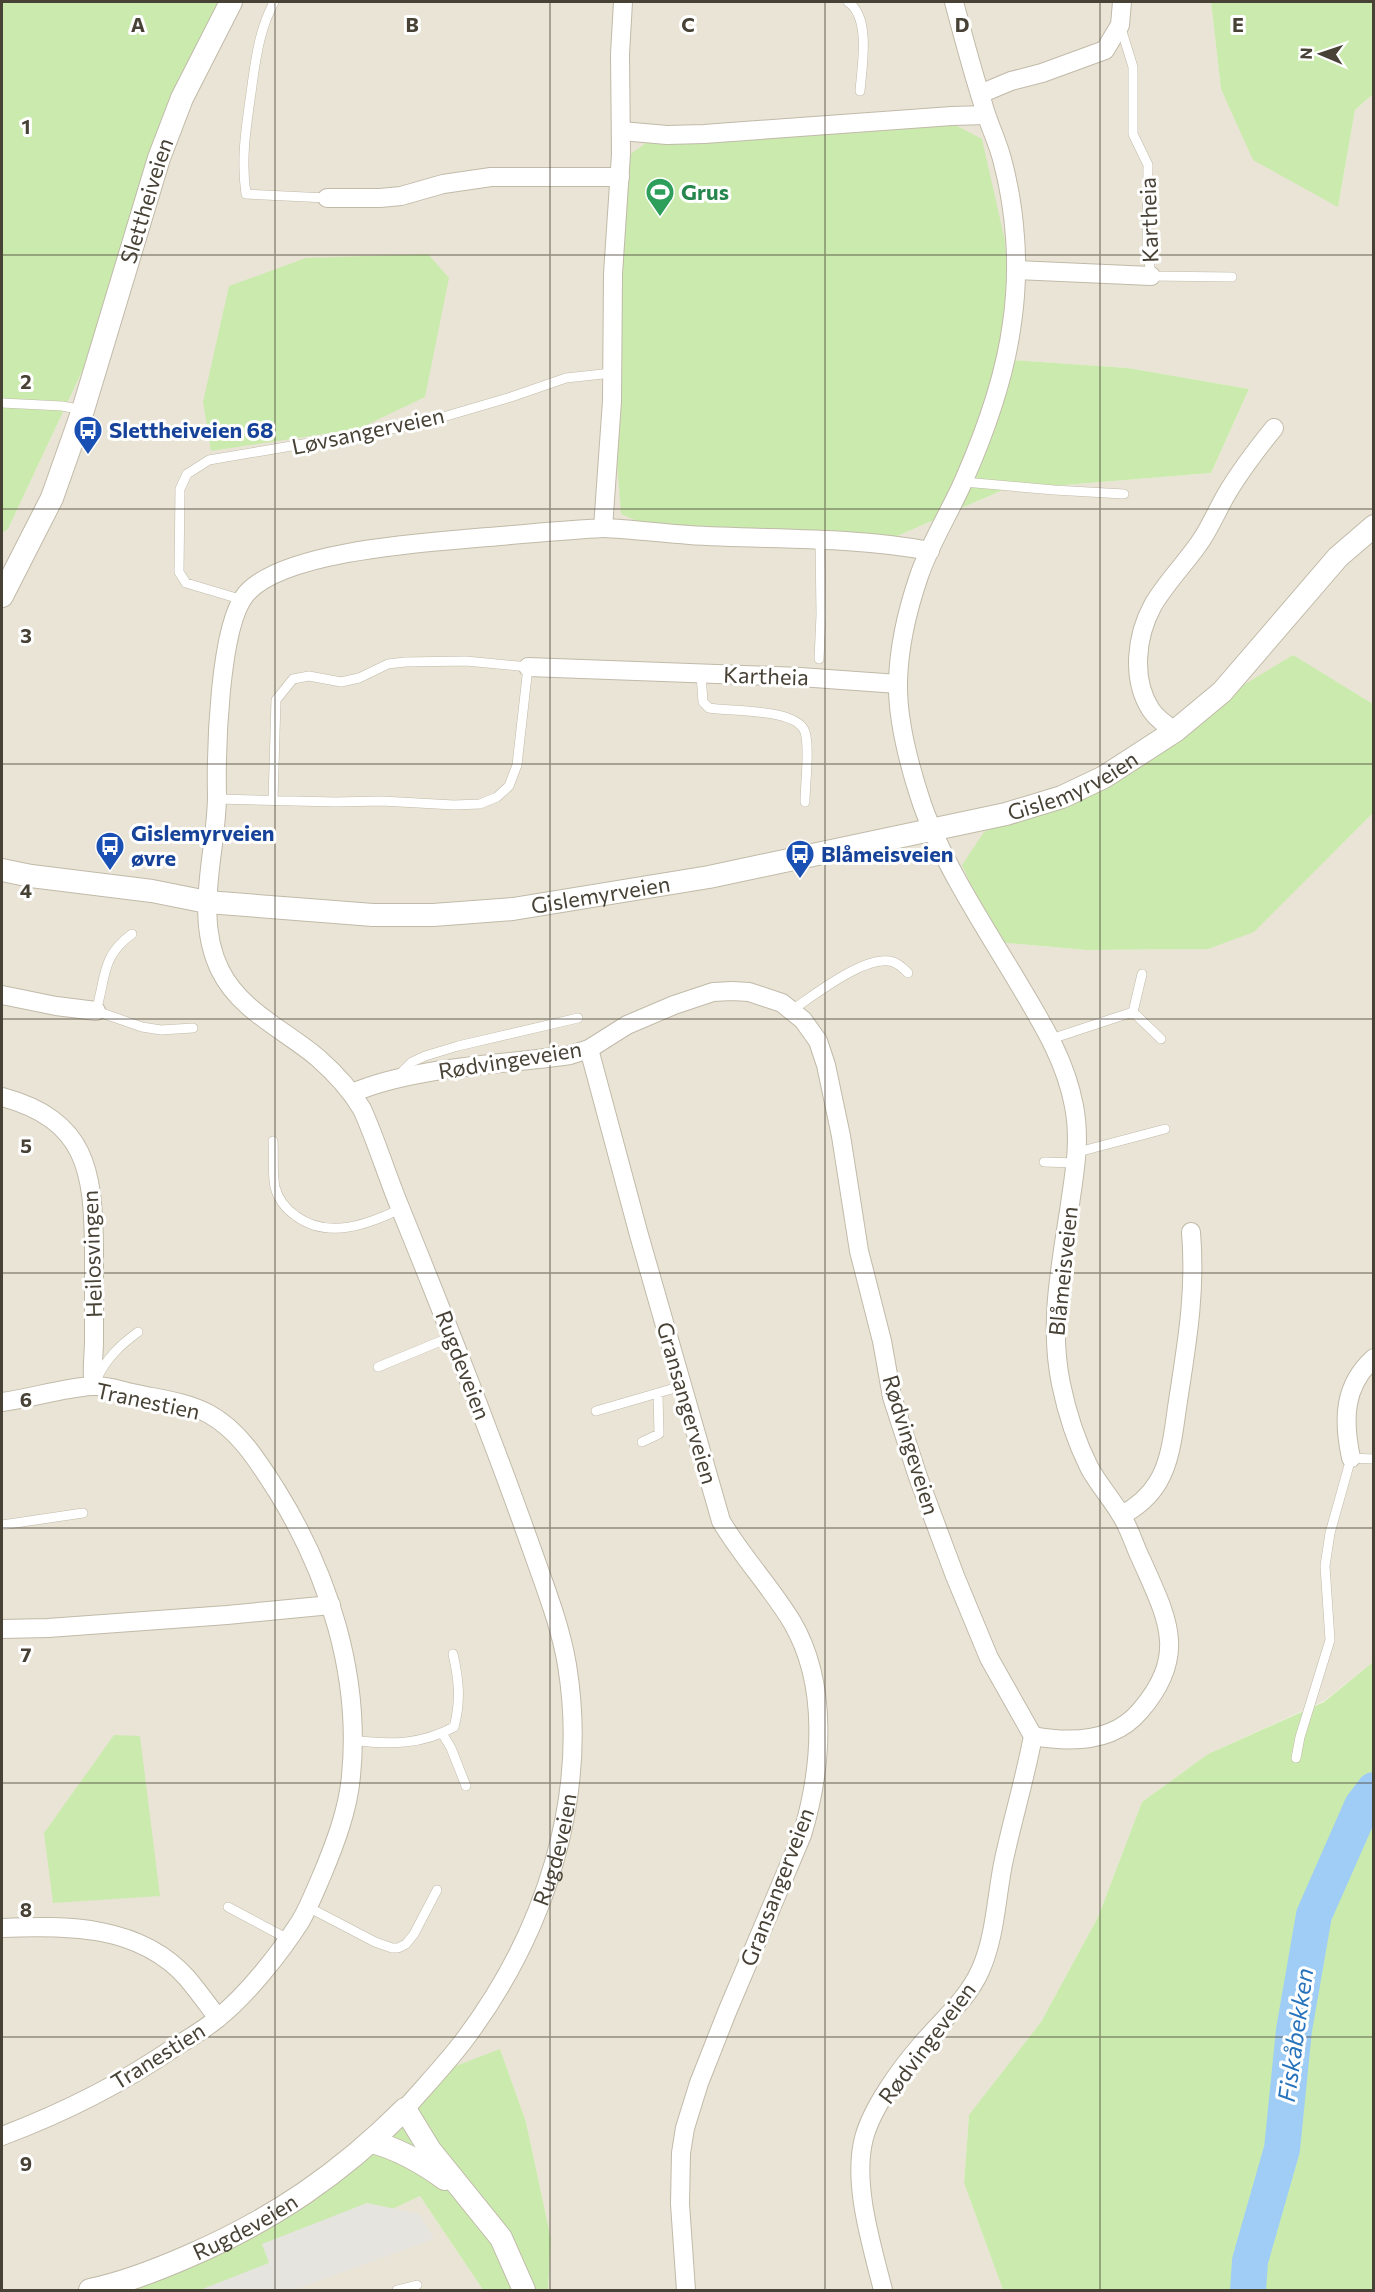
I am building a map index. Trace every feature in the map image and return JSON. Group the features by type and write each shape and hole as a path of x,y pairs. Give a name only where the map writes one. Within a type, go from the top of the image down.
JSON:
{"street":[{"name":"Slettheiveien","path":"2,596 52,498 84,410 159,158 182,98 231,2"},
{"path":"603,528 612,401 613,274 620,177 620,44 623,2"},
{"path":"933,830 921,802 903,728 898,684 902,651 920,574 964,482 985,428 1003,368 1012,326 1016,270 1013,225 1003,163 986,115 954,2"},
{"name":"Kartheia","path":"980,94 1011,81 1042,73 1105,50 1120,25 1122,2"},
{"path":"621,131 667,135 986,115"},
{"path":"327,198 401,196 443,184 491,177 620,177"},
{"name":"Kartheia","path":"1016,270 1151,276"},
{"path":"1175,731 1151,710 1144,694 1138,673 1138,651 1144,627 1153,607 1202,539 1227,494 1274,428"},
{"name":"Gislemyrveien","path":"2,870 31,876 152,891 207,902 373,915 434,915 513,909 709,877 1006,814 1062,796 1104,777 1175,731 1222,692 1338,557 1374,526"},
{"path":"207,902 217,799 217,748 224,672 235,614 245,595 261,582 280,572 301,564 388,545 603,528 689,535 820,540 930,551"},
{"path":"528,667 701,674"},
{"name":"Kartheia","path":"701,674 800,677 898,684"},
{"name":"Blåmeisveien","path":"933,830 966,893 1051,1039 1059,1056 1075,1108 1077,1158 1057,1286 1056,1350 1061,1384 1078,1443 1095,1476 1122,1515 1162,1606 1170,1632 1168,1657 1161,1678 1149,1700 1133,1720 1111,1733 1091,1738 1070,1740 1033,1736"},
{"name":"Rugdeveien","path":"90,2290 137,2277 243,2231 292,2203 372,2142 405,2109 447,2061 482,2015 532,1923 560,1846 572,1768 573,1720 567,1665 555,1616 453,1336 400,1209 369,1124 352,1093 317,1058 262,1018 231,986 220,970 211,943 207,902"},
{"name":"Rødvingeveien","path":"352,1093 394,1081 460,1068 570,1055 589,1049 627,1024 713,992 749,992 782,1003 803,1020 818,1041 826,1065 841,1136 859,1251 882,1341 892,1396 918,1477 989,1658 1033,1736 1005,1854 988,1949 981,1970 971,1990 919,2048 890,2088 874,2113 863,2139 861,2176 863,2202 883,2290"},
{"path":"2,995 96,1011"},
{"name":"Gransangerveien","path":"589,1049 639,1235 721,1521 738,1549 777,1599 793,1624 802,1645 814,1691 818,1740 814,1788 802,1835 727,2012 699,2083 685,2128 681,2153 680,2204 686,2290"},
{"name":"Heilosvingen","path":"2,1097 35,1109 50,1119 77,1146 85,1163 93,1206 94,1343 92,1375 94,1386"},
{"path":"1122,1515 1146,1499 1160,1480 1169,1449 1191,1316 1193,1279 1191,1232"},
{"path":"1351,1458 1346,1423 1350,1393 1355,1379 1374,1358"},
{"name":"Tranestien","path":"2,1402 94,1386 104,1387 188,1406 226,1425 259,1463 287,1508 299,1530 330,1605 344,1650 351,1702 352,1740 351,1777 346,1803 331,1853 308,1907 288,1939 236,2002 218,2018 115,2085 2,2136"},
{"path":"2,1629 48,1628 227,1615 330,1605"},
{"path":"2,1928 68,1926 129,1939 155,1951 171,1963 186,1977 218,2018"},
{"path":"405,2109 420,2136 501,2238 524,2290"},
{"path":"372,2142 389,2147 427,2167 464,2192"}],"lane":[{"path":"274,2 261,30 248,105 243,154 246,194 327,198"},
{"path":"850,3 861,19 860,91"},
{"name":"Kartheia","path":"1120,25 1133,67 1133,134 1148,165 1147,244 1151,276 1232,278"},
{"name":"Løvsangerveien","path":"243,600 186,583 179,572 180,489 187,474 209,460 403,427 511,397 566,378 612,374"},
{"path":"2,403 62,406 84,410"},
{"path":"964,482 1124,494"},
{"name":"Kartheia","path":"819,659 820,540"},
{"path":"217,799 335,802 382,801 454,805 480,804 497,797 509,786 517,765 528,667 466,661 405,662 388,664 360,678 341,682 309,676 292,679 276,700 273,800"},
{"name":"Kartheia","path":"701,674 704,702 709,708 788,716 801,724 806,738 805,802"},
{"path":"132,934 119,943 112,952 96,1011 142,1027 161,1030 193,1028"},
{"path":"792,1011 861,966 877,961 893,962 908,973"},
{"path":"1133,1012 1142,974"},
{"path":"1051,1039 1133,1012"},
{"path":"1133,1012 1161,1039"},
{"path":"394,1081 412,1062 425,1056 578,1018"},
{"path":"1044,1162 1077,1158 1165,1129"},
{"path":"273,1141 274,1186 279,1198 290,1212 306,1224 322,1228 363,1225 400,1209"},
{"name":"Heilosvingen","path":"94,1386 110,1356 138,1332"},
{"path":"378,1367 453,1336"},
{"path":"596,1411 682,1386"},
{"path":"642,1442 658,1434 658,1394"},
{"path":"1296,1758 1300,1737 1330,1640 1325,1566 1330,1533 1351,1458 1374,1459"},
{"path":"2,1525 83,1513"},
{"path":"352,1740 395,1744 426,1739 454,1727 458,1709 459,1683 453,1654"},
{"path":"442,1733 451,1748 466,1786"},
{"path":"308,1907 375,1942 398,1948 406,1944 414,1934 437,1890"},
{"path":"228,1907 288,1939"},
{"path":"398,2290 417,2285"}],"shaded area":[{"path":"233,2 1211,2 1221,89 1338,207 1355,110 1373,94 1373,704 1292,655 998,942 1086,950 1208,949 1338,848 1373,813 1373,1662 1324,1701 1208,1754 1142,1802 1098,1917 1041,2022 969,2116 964,2183 1003,2290 548,2290 551,2239 526,2122 500,2049 268,2227 87,2290 2,2290 2,533 8,529 110,312 193,91","holes":["1012,360 1128,368 1249,389 1211,473 1003,490 895,537"]},
{"path":"420,2196 483,2290 220,2290"},
{"path":"367,2203 420,2214 434,2239 294,2290 200,2290 269,2263 262,2244"}],"green space":[{"path":"2,2 233,2 193,91 110,312 8,529 2,533"},
{"path":"1211,2 1373,2 1373,94 1355,110 1338,207 1253,160 1221,89"},
{"path":"934,114 982,139 1005,241 1012,360 1128,368 1249,389 1211,473 1003,490 895,537 664,533 621,514 612,394 622,160 656,136"},
{"path":"428,254 449,278 425,397 358,429 211,451 203,402 229,286 306,258"},
{"path":"1293,655 1373,704 1373,813 1254,932 1208,949 1086,950 997,942 962,865 984,832 1089,779"},
{"path":"1373,1662 1373,2290 1003,2290 964,2183 969,2115 1041,2022 1098,1917 1142,1802 1208,1754 1324,1702"},
{"path":"114,1735 140,1736 160,1896 53,1903 44,1833"},
{"path":"500,2049 526,2122 551,2239 548,2290 483,2290 420,2196 220,2290 87,2290 268,2227 448,2069"}],"waterway":[{"name":"Fiskåbekken","path":"1248,2290 1250,2261 1282,2149 1294,2030 1314,1915 1362,1806 1374,1790"}],"place":[{"name":"Grus","path":"660,218"},
{"name":"Slettheiveien 68","path":"88,456"},
{"name":"Gislemyrveien øvre","path":"110,872"},
{"name":"Blåmeisveien","path":"800,880"}]}
